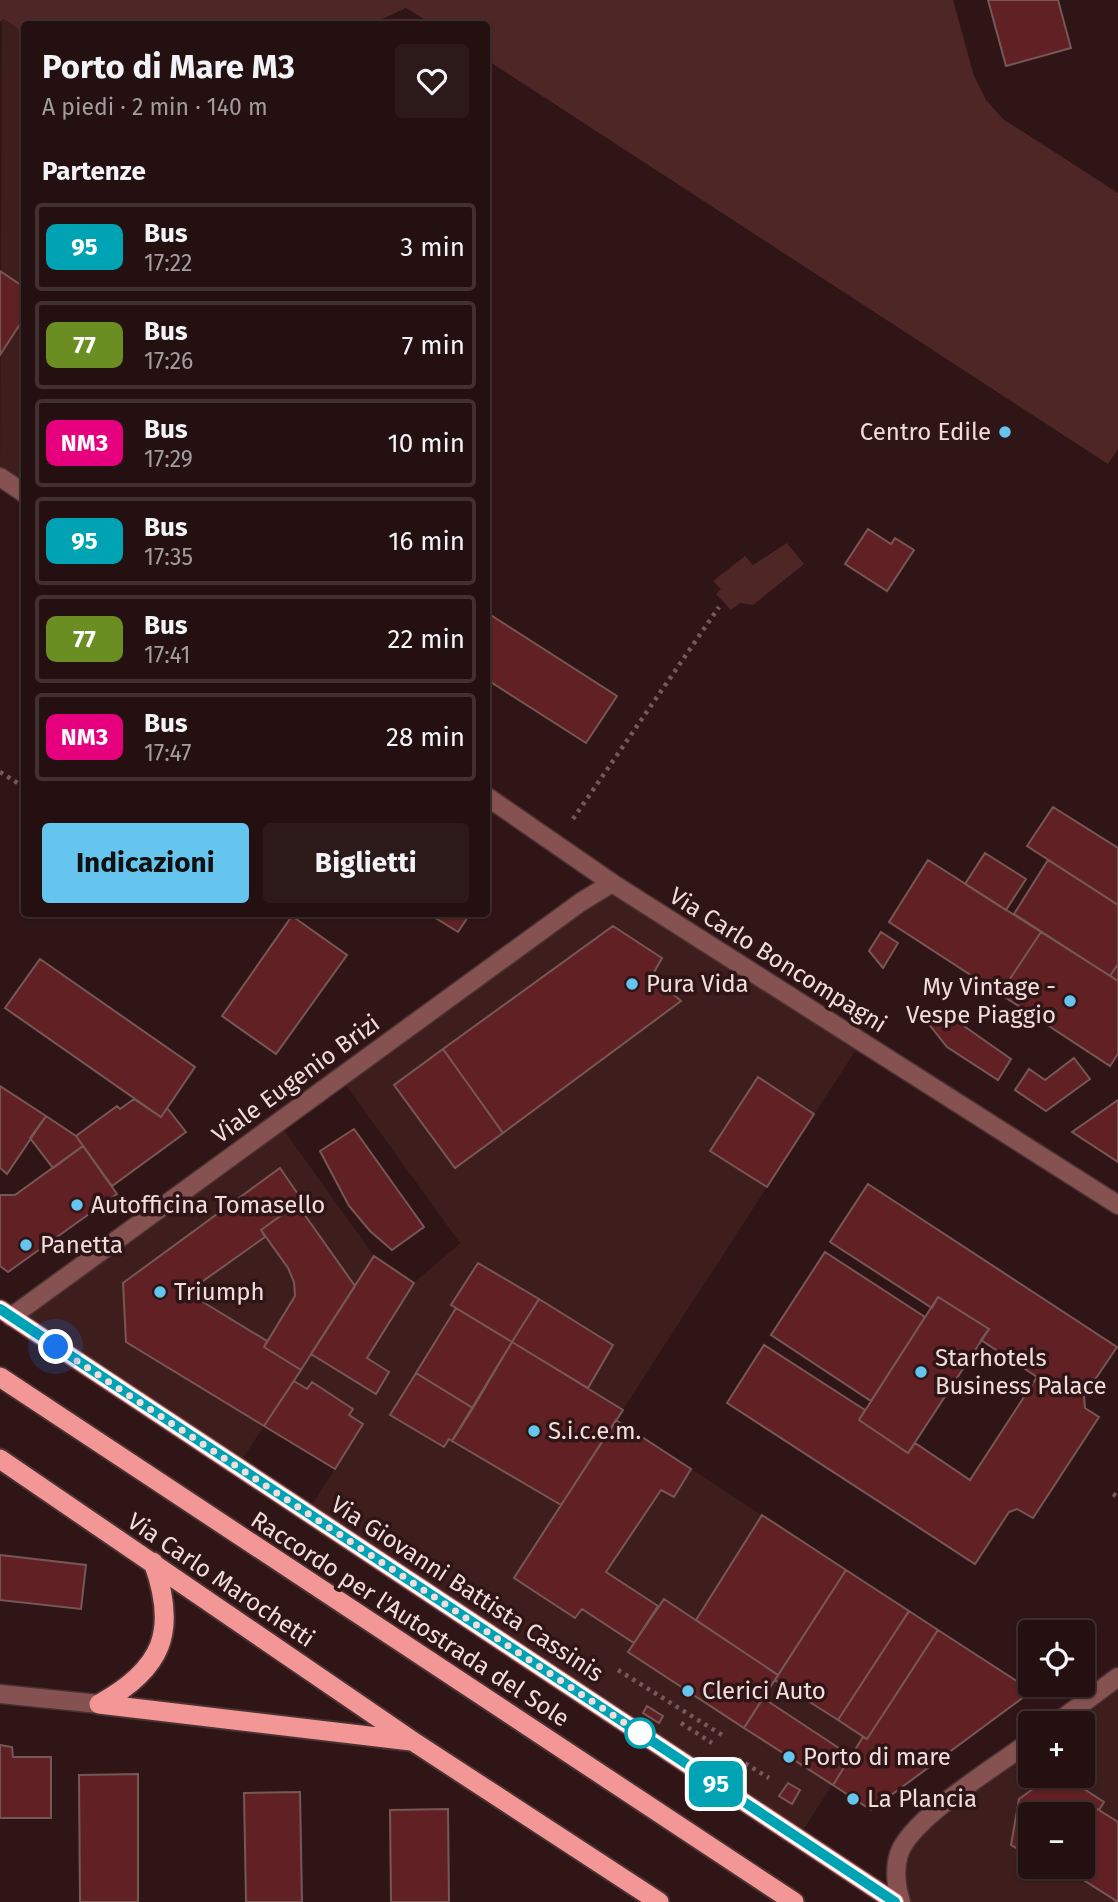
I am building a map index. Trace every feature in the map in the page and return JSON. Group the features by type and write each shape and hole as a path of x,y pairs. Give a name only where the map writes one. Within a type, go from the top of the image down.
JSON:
{"highway":[{"name":"Raccordo per l'Autostrada del Sole","path":"0,1377 794,1902"},
{"name":"Via Carlo Marochetti","path":"0,1459 414,1742"},
{"path":"99,1704 130,1687 147,1669 158,1648 164,1628 165,1606 153,1562"},
{"path":"99,1704 414,1742 644,1895 659,1902"}],"main road":[{"name":"Via Giovanni Battista Cassinis","path":"6,1313 895,1902"}],"street":[{"path":"0,477 21,491"},
{"name":"Via Carlo Boncompagni","path":"490,799 612,883 1118,1206"},
{"name":"Viale Eugenio Brizi","path":"6,1313 580,902 612,883"},
{"path":"1072,1711 1118,1677"},
{"path":"0,1693 99,1704"},
{"path":"901,1902 896,1874 898,1857 916,1828 1018,1751"}],"path":[{"path":"573,819 719,607"},
{"path":"0,772 21,785"},
{"path":"618,1670 722,1735"},
{"path":"681,1723 712,1743"},
{"path":"738,1759 769,1778"}],"shaded area":[{"path":"0,0 953,0 974,76 986,100 1003,119 1118,193 1118,449 1108,464 490,62 490,21 427,21 406,8 378,21 21,21 21,31 3,19 0,22"},
{"path":"2,19 21,31 21,491 0,477"},
{"path":"787,543 804,564 753,605 740,603 731,610 716,594 721,589 713,581 745,556 753,565"},
{"path":"612,883 861,1042 616,1420 938,1630 867,1739 863,1737 798,1838 307,1513 363,1424 349,1415 353,1410 312,1383 307,1389 294,1381 237,1467 11,1317 278,1122 374,1256 414,1283 460,1243 340,1077"},
{"path":"1118,1677 1118,1902 901,1902 897,1889 916,1828 1018,1751 1018,1788 1095,1788 1095,1711 1072,1711 1095,1697 1095,1694"}],"building":[{"path":"988,0 1058,0 1071,48 1006,66"},
{"path":"0,271 21,285 21,323 0,355"},
{"path":"868,529 891,544 895,538 914,550 887,591 845,564"},
{"path":"490,615 617,696 586,743 490,682"},
{"path":"1053,807 1118,848 1118,905 1027,846"},
{"path":"985,853 1026,879 1006,910 965,884"},
{"path":"928,860 1041,932 1000,994 889,922"},
{"path":"1048,860 1118,905 1118,964 1110,976 1014,914"},
{"path":"291,917 347,955 276,1054 222,1016"},
{"path":"434,917 468,917 458,932"},
{"path":"613,926 662,958 652,976 681,1001 503,1133 443,1049"},
{"path":"881,932 898,943 883,968 869,951"},
{"path":"1041,932 1118,981 1118,1054 1110,1066 1000,994"},
{"path":"40,959 195,1067 161,1117 5,1008"},
{"path":"1118,964 1118,981 1110,976"},
{"path":"941,1010 1011,1059 998,1080 947,1047 928,1023"},
{"path":"443,1049 503,1133 455,1168 394,1085"},
{"path":"1074,1058 1090,1079 1046,1111 1015,1090 1029,1069 1045,1080"},
{"path":"758,1077 814,1114 767,1187 710,1151"},
{"path":"0,1086 46,1116 7,1174 0,1168"},
{"path":"134,1099 161,1117 167,1108 186,1132 112,1186 76,1136 117,1106 120,1109"},
{"path":"1118,1100 1118,1162 1072,1132"},
{"path":"46,1116 76,1136 83,1146 53,1168 30,1138"},
{"path":"354,1129 424,1227 392,1250 370,1231 349,1206 320,1151"},
{"path":"83,1146 117,1194 8,1272 0,1266 0,1195 15,1195"},
{"name":"Triumph","path":"280,1168 302,1200 261,1230 265,1237 196,1286 198,1299 267,1341 264,1347 301,1370 264,1426 126,1342 123,1283"},
{"path":"868,1184 1117,1347 1084,1396 1085,1408 1099,1417 1033,1518 1017,1509 1009,1512 975,1564 727,1403 764,1345 865,1410 859,1420 908,1453 915,1443 970,1480 1037,1377 981,1340 989,1329 938,1297 932,1308 830,1242"},
{"path":"297,1204 355,1286 301,1370 264,1347 295,1296 294,1282 288,1268 261,1230"},
{"path":"825,1252 925,1317 871,1401 771,1335"},
{"path":"374,1256 414,1283 367,1358 389,1372 376,1394 311,1354"},
{"path":"478,1263 539,1299 512,1342 451,1305"},
{"path":"938,1297 989,1329 908,1453 859,1420"},
{"path":"539,1299 613,1345 588,1388 512,1342"},
{"path":"456,1308 512,1342 473,1408 416,1373"},
{"name":"S.i.c.e.m.","path":"512,1342 623,1410 561,1505 452,1441"},
{"path":"416,1373 473,1408 452,1441 449,1439 444,1447 390,1415"},
{"path":"294,1381 307,1389 312,1382 353,1409 349,1415 363,1424 335,1469 264,1426"},
{"path":"616,1420 691,1469 674,1497 661,1490 606,1572 658,1606 634,1643 582,1609 575,1618 514,1578"},
{"path":"762,1515 846,1570 778,1675 696,1620"},
{"path":"0,1555 86,1565 81,1609 0,1600"},
{"path":"846,1570 909,1611 838,1720 775,1680"},
{"path":"664,1599 778,1675 744,1728 628,1652"},
{"path":"909,1611 938,1630 867,1739 838,1720"},
{"path":"938,1630 1018,1682 1018,1697 1024,1697 871,1810 833,1785 863,1737 867,1739"},
{"path":"763,1698 851,1756 833,1785 744,1728"},
{"path":"647,1706 663,1716 659,1723 643,1713"},
{"path":"0,1745 12,1747 13,1757 51,1757 51,1818 0,1818"},
{"path":"138,1774 138,1902 80,1902 79,1775"},
{"path":"788,1783 800,1790 792,1804 779,1796"},
{"path":"1034,1788 1082,1788 1104,1802 1099,1810 1095,1808 1095,1802 1018,1802"},
{"path":"300,1792 302,1902 246,1902 244,1793"},
{"path":"1018,1805 1018,1849 1011,1845"},
{"path":"1095,1808 1118,1822 1118,1902 1082,1879 1095,1879"},
{"path":"448,1809 449,1902 391,1902 390,1810"}],"bus line":[{"name":"95","path":"0,1309 895,1902"}],"place":[{"name":"Centro Edile","path":"1005,432"},
{"name":"Pura Vida","path":"632,984"},
{"name":"My Vintage - Vespe Piaggio","path":"1070,1001"},
{"name":"Autofficina Tomasello","path":"77,1205"},
{"name":"Panetta","path":"26,1245"},
{"name":"Triumph","path":"160,1292"},
{"name":"Starhotels Business Palace","path":"921,1372"},
{"name":"S.i.c.e.m.","path":"534,1431"},
{"name":"Clerici Auto","path":"688,1691"},
{"name":"Porto di mare","path":"789,1757"},
{"name":"La Plancia","path":"853,1799"}],"route":[{"path":"56,1347 640,1733"}]}
